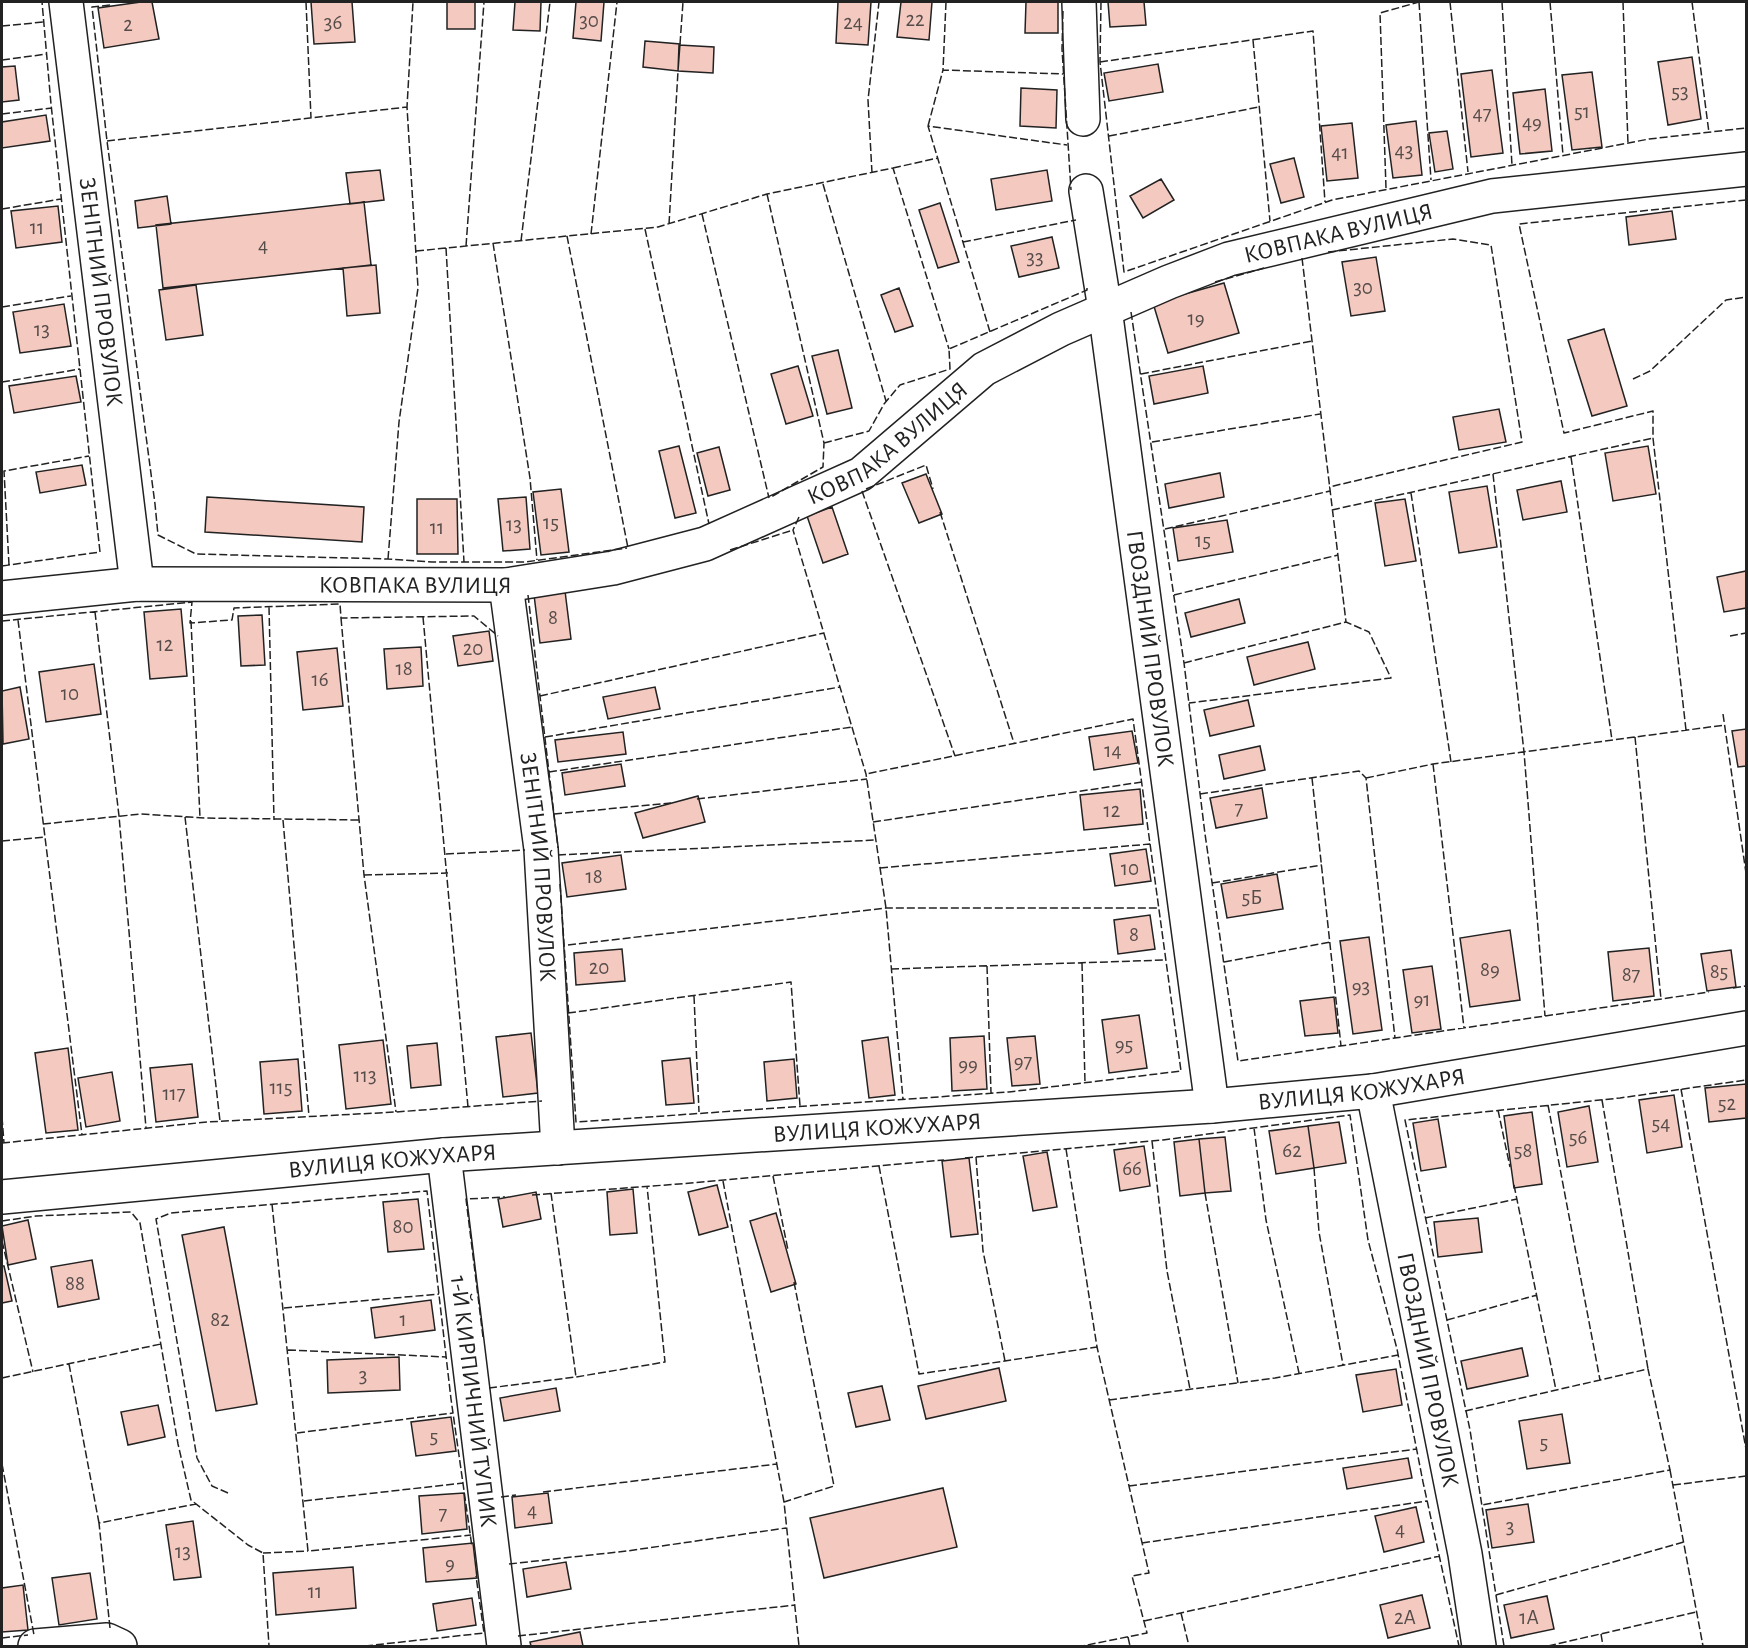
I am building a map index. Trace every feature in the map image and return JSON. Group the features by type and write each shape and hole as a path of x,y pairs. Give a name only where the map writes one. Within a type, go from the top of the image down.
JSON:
{"street":[{"name":"ЗЕНІТНИЙ ПРОВУЛОК","path":"66,2 137,584"},
{"path":"1079,2 1083,119"},
{"name":"КОВПАКА ВУЛИЦЯ","path":"2,598 137,584 506,585 613,568 705,544 861,474 984,369 1105,309 1229,259 1492,196 1746,169"},
{"name":"ГВОЗДНИЙ ПРОВУЛОК","path":"1086,191 1105,309 1212,1106"},
{"name":"ЗЕНІТНИЙ ПРОВУЛОК","path":"506,585 541,849 558,1148"},
{"name":"ВУЛИЦЯ КОЖУХАРЯ","path":"2,1197 444,1155 1212,1106 1373,1091 1746,1028"},
{"name":"ГВОЗДНИЙ ПРОВУЛОК","path":"1373,1091 1465,1554 1479,1647"},
{"name":"1-Й КИРПИЧНИЙ ТУПИК","path":"444,1155 504,1647"},
{"path":"35,1647 107,1640 120,1647"}],"building":[{"path":"152,2 159,39 104,48 98,8"},
{"path":"311,2 352,2 355,42 314,44"},
{"path":"447,2 475,2 475,29 447,29"},
{"path":"515,2 541,2 540,31 513,30"},
{"path":"576,2 604,2 601,41 573,38"},
{"path":"838,2 871,2 868,45 836,43"},
{"path":"901,2 932,2 929,40 897,37"},
{"path":"1026,2 1058,2 1058,33 1025,33"},
{"path":"1108,2 1144,2 1146,25 1110,27"},
{"path":"645,41 680,44 678,71 643,67"},
{"path":"679,45 714,47 713,73 678,71"},
{"path":"1692,57 1701,119 1668,125 1658,62"},
{"path":"1158,64 1163,92 1109,101 1104,73"},
{"path":"15,66 19,100 2,102 2,67"},
{"path":"1492,70 1503,153 1471,157 1461,74"},
{"path":"1592,72 1602,147 1572,150 1562,75"},
{"path":"1021,88 1057,90 1056,128 1020,126"},
{"path":"1545,89 1552,151 1520,154 1513,93"},
{"path":"46,115 50,141 2,148 2,122"},
{"path":"1416,121 1422,175 1393,178 1386,125"},
{"path":"1352,123 1358,178 1327,181 1321,126"},
{"path":"1447,131 1453,169 1435,172 1429,133"},
{"path":"1294,158 1304,197 1281,203 1270,164"},
{"path":"380,170 384,200 350,204 346,173"},
{"path":"1047,170 1052,201 996,210 991,179"},
{"path":"1161,179 1174,200 1143,218 1130,196"},
{"path":"167,196 171,224 138,228 135,201"},
{"path":"364,202 371,265 163,288 156,225"},
{"path":"940,203 959,262 938,268 919,210"},
{"path":"58,206 62,242 16,248 11,211"},
{"path":"1672,211 1676,239 1629,245 1626,217"},
{"path":"1052,237 1059,268 1019,277 1011,246"},
{"path":"1376,257 1385,311 1351,316 1342,262"},
{"path":"376,265 380,313 347,316 343,268"},
{"path":"1224,283 1239,333 1168,353 1153,303"},
{"path":"196,285 203,335 166,340 159,290"},
{"path":"899,288 913,326 895,332 881,295"},
{"path":"64,304 71,346 20,353 13,312"},
{"path":"1604,329 1627,406 1592,416 1568,340"},
{"path":"838,350 852,408 827,414 812,356"},
{"path":"798,366 813,416 786,424 771,374"},
{"path":"1203,366 1208,393 1154,404 1149,376"},
{"path":"76,376 81,402 14,413 9,386"},
{"path":"1499,409 1506,442 1459,450 1453,417"},
{"path":"679,446 696,513 675,518 659,451"},
{"path":"1648,446 1656,494 1613,501 1605,453"},
{"path":"719,447 730,490 708,496 697,453"},
{"path":"82,465 86,485 40,493 36,472"},
{"path":"1220,473 1224,497 1169,508 1165,484"},
{"path":"926,474 942,514 919,523 902,483"},
{"path":"1561,481 1567,512 1523,520 1517,490"},
{"path":"1487,486 1497,547 1459,553 1449,492"},
{"path":"561,489 569,552 541,555 533,492"},
{"path":"207,497 364,507 362,542 205,532"},
{"path":"526,497 530,549 503,551 498,499"},
{"path":"417,499 457,499 458,554 417,554"},
{"path":"1405,499 1416,561 1385,566 1375,503"},
{"path":"832,507 848,554 823,563 807,516"},
{"path":"1227,520 1233,552 1178,561 1173,528"},
{"path":"1746,571 1746,608 1724,612 1717,577"},
{"path":"565,591 571,639 540,643 534,595"},
{"path":"1239,599 1245,623 1191,637 1185,613"},
{"path":"181,609 187,676 150,679 144,612"},
{"path":"262,615 265,665 241,666 238,616"},
{"path":"489,631 493,661 458,666 453,636"},
{"path":"1308,642 1315,669 1254,685 1247,657"},
{"path":"421,647 423,686 387,689 384,649"},
{"path":"337,648 343,706 303,710 297,652"},
{"path":"94,664 101,714 46,722 39,672"},
{"path":"20,687 29,739 3,744 2,691"},
{"path":"655,687 660,709 608,719 603,697"},
{"path":"1248,700 1254,726 1210,736 1204,710"},
{"path":"1746,729 1746,766 1738,767 1732,731"},
{"path":"1132,731 1138,763 1094,770 1089,737"},
{"path":"623,732 626,754 558,762 555,740"},
{"path":"1260,746 1265,770 1224,779 1219,755"},
{"path":"621,764 625,786 565,795 562,773"},
{"path":"1262,788 1267,818 1216,828 1210,798"},
{"path":"1140,789 1143,824 1084,830 1080,795"},
{"path":"698,796 705,822 643,838 635,813"},
{"path":"1146,849 1151,881 1115,886 1110,854"},
{"path":"621,855 626,889 567,897 562,863"},
{"path":"1277,874 1283,909 1227,918 1221,884"},
{"path":"1150,915 1155,949 1118,954 1114,920"},
{"path":"1510,930 1520,1000 1470,1007 1460,938"},
{"path":"1369,937 1382,1030 1353,1034 1340,941"},
{"path":"1649,948 1654,996 1613,1001 1608,952"},
{"path":"622,949 625,981 576,985 574,953"},
{"path":"1731,950 1736,987 1707,991 1701,954"},
{"path":"1432,966 1441,1029 1412,1033 1403,970"},
{"path":"1334,997 1338,1033 1305,1036 1300,1001"},
{"path":"1139,1015 1147,1068 1109,1073 1102,1020"},
{"path":"531,1033 538,1093 503,1097 496,1037"},
{"path":"984,1036 987,1089 952,1091 950,1038"},
{"path":"1035,1036 1040,1084 1012,1086 1007,1038"},
{"path":"888,1037 895,1095 869,1098 862,1041"},
{"path":"383,1040 391,1104 346,1109 339,1045"},
{"path":"437,1043 441,1085 411,1088 407,1046"},
{"path":"68,1048 78,1130 46,1133 35,1053"},
{"path":"690,1058 694,1103 666,1105 662,1061"},
{"path":"298,1059 302,1111 264,1114 260,1062"},
{"path":"794,1059 797,1098 767,1101 764,1062"},
{"path":"192,1064 198,1117 156,1122 150,1068"},
{"path":"112,1072 120,1121 86,1127 78,1078"},
{"path":"1746,1084 1746,1118 1709,1122 1705,1088"},
{"path":"1674,1095 1682,1147 1647,1153 1639,1100"},
{"path":"1589,1106 1598,1162 1567,1167 1558,1112"},
{"path":"1532,1112 1542,1184 1514,1188 1504,1116"},
{"path":"1438,1119 1446,1167 1421,1171 1413,1123"},
{"path":"1339,1122 1346,1163 1314,1168 1308,1126"},
{"path":"1308,1126 1314,1168 1276,1174 1269,1131"},
{"path":"1225,1137 1231,1191 1205,1193 1199,1139"},
{"path":"1199,1139 1205,1193 1180,1196 1174,1142"},
{"path":"1144,1146 1150,1186 1120,1191 1114,1150"},
{"path":"1047,1152 1057,1207 1033,1211 1023,1156"},
{"path":"969,1158 978,1234 951,1237 942,1161"},
{"path":"717,1185 728,1227 699,1235 688,1192"},
{"path":"633,1189 637,1233 610,1235 607,1192"},
{"path":"536,1192 541,1219 503,1227 498,1199"},
{"path":"418,1199 424,1249 388,1252 383,1202"},
{"path":"776,1213 796,1284 771,1292 750,1221"},
{"path":"1478,1218 1482,1252 1438,1257 1434,1222"},
{"path":"28,1220 36,1259 8,1265 2,1226"},
{"path":"224,1227 257,1404 216,1411 182,1235"},
{"path":"92,1260 99,1299 58,1307 51,1267"},
{"path":"2,1266 4,1266 12,1301 2,1303"},
{"path":"431,1300 435,1330 375,1338 371,1308"},
{"path":"1522,1348 1528,1376 1467,1389 1461,1361"},
{"path":"399,1357 400,1390 328,1393 327,1360"},
{"path":"999,1368 1006,1401 926,1419 918,1386"},
{"path":"1396,1369 1402,1405 1363,1412 1356,1375"},
{"path":"882,1386 890,1420 856,1427 848,1393"},
{"path":"556,1388 560,1411 504,1421 500,1398"},
{"path":"158,1405 165,1437 128,1445 121,1412"},
{"path":"1562,1414 1570,1463 1527,1469 1519,1421"},
{"path":"451,1417 456,1451 416,1456 411,1422"},
{"path":"1408,1458 1412,1478 1347,1489 1343,1468"},
{"path":"943,1488 957,1547 824,1578 810,1518"},
{"path":"464,1493 467,1529 422,1534 419,1496"},
{"path":"548,1493 552,1523 515,1528 512,1497"},
{"path":"1528,1504 1534,1542 1492,1548 1486,1510"},
{"path":"1416,1507 1424,1542 1384,1552 1375,1516"},
{"path":"193,1521 201,1577 174,1580 166,1525"},
{"path":"473,1543 477,1578 426,1582 423,1548"},
{"path":"566,1562 571,1589 527,1597 523,1569"},
{"path":"353,1567 356,1608 276,1615 273,1573"},
{"path":"90,1573 97,1619 59,1625 52,1578"},
{"path":"23,1585 28,1630 2,1632 2,1588"},
{"path":"1422,1595 1430,1628 1388,1638 1380,1605"},
{"path":"1547,1596 1554,1629 1511,1638 1504,1605"},
{"path":"472,1598 476,1625 437,1631 433,1604"},
{"path":"580,1632 583,1646 531,1646 530,1642"}],"fence":[{"path":"2,566 100,552 42,2"},
{"path":"306,2 311,118"},
{"path":"388,559 399,422 418,288 407,107 413,2"},
{"path":"466,246 484,2"},
{"path":"521,241 550,2"},
{"path":"591,234 617,2"},
{"path":"680,44 683,2"},
{"path":"872,173 868,100 879,2"},
{"path":"946,2 943,70 1063,74"},
{"path":"1101,2 1100,62 1124,272 1332,200 1649,139 1746,128"},
{"path":"1419,2 1431,180"},
{"path":"1386,188 1380,13 1419,2"},
{"path":"1450,2 1468,172"},
{"path":"1502,2 1512,165"},
{"path":"1550,2 1563,155"},
{"path":"1623,2 1628,144"},
{"path":"1692,2 1709,133"},
{"path":"110,5 92,7 158,535 196,554 432,562 525,562 627,548"},
{"path":"1063,11 1062,49 1071,190"},
{"path":"2,26 44,22"},
{"path":"1100,62 1313,31 1325,202"},
{"path":"1253,40 1270,221"},
{"path":"2,60 47,54"},
{"path":"928,126 943,70"},
{"path":"669,224 678,71"},
{"path":"107,141 407,107"},
{"path":"1109,136 1259,107"},
{"path":"2,114 52,108"},
{"path":"990,332 928,126 1067,145"},
{"path":"893,168 938,158"},
{"path":"416,251 658,227 767,194 893,168 949,349"},
{"path":"823,184 886,401"},
{"path":"767,194 824,443 823,467 771,497"},
{"path":"2,209 61,199"},
{"path":"1686,730 1653,438 1653,411 1564,433 1519,224 1746,200"},
{"path":"702,214 769,498"},
{"path":"963,242 1076,220"},
{"path":"645,229 709,524"},
{"path":"567,236 628,548"},
{"path":"1328,252 1453,239 1491,245 1522,442 1329,487"},
{"path":"493,243 530,478 537,560"},
{"path":"446,248 464,562"},
{"path":"1302,258 1346,622"},
{"path":"1215,282 1264,268"},
{"path":"824,443 869,431 884,404 900,385 950,369 949,349 1087,290 1087,288"},
{"path":"2,307 71,296"},
{"path":"1633,379 1650,371 1726,300 1746,297"},
{"path":"1131,312 1184,663 1205,834 1238,1061 1709,992"},
{"path":"1141,374 1312,341"},
{"path":"2,382 80,369"},
{"path":"1152,442 1320,414"},
{"path":"1332,510 1653,438"},
{"path":"9,565 4,471 89,456"},
{"path":"1571,457 1612,740"},
{"path":"866,489 926,465 933,489"},
{"path":"1493,474 1524,752 1545,1016"},
{"path":"862,491 955,756"},
{"path":"1165,529 1330,491"},
{"path":"1411,493 1451,762"},
{"path":"940,512 1014,743"},
{"path":"799,517 793,530 866,774 886,908 903,1099"},
{"path":"730,550 793,530"},
{"path":"1174,595 1338,555"},
{"path":"528,595 558,848"},
{"path":"2,621 192,602 190,623 232,620 234,608 340,604 341,618 474,616 498,636"},
{"path":"269,607 274,820"},
{"path":"95,612 119,816 146,1128"},
{"path":"423,617 468,1107"},
{"path":"341,618 364,875 396,1112"},
{"path":"18,620 82,1135"},
{"path":"191,621 200,818"},
{"path":"1184,663 1346,622 1369,632 1391,678 1189,703"},
{"path":"540,696 824,633"},
{"path":"1730,636 1746,633"},
{"path":"545,737 840,687"},
{"path":"1723,714 1746,873"},
{"path":"560,884 576,1122 1009,1092 1181,1071 1133,719 866,774"},
{"path":"1366,778 1433,764 1725,725"},
{"path":"549,772 852,727"},
{"path":"1635,737 1661,999"},
{"path":"1433,764 1464,1028"},
{"path":"1200,794 1359,771 1366,778 1395,1038"},
{"path":"1312,778 1341,1046"},
{"path":"697,799 867,779"},
{"path":"873,822 1142,782"},
{"path":"554,814 671,803"},
{"path":"43,824 141,814 205,818 360,820"},
{"path":"185,817 220,1121"},
{"path":"283,820 309,1116"},
{"path":"2,841 45,837"},
{"path":"558,855 876,840"},
{"path":"880,868 1150,844"},
{"path":"446,854 525,850"},
{"path":"1212,883 1322,865"},
{"path":"364,875 448,873"},
{"path":"568,945 886,908 1159,908"},
{"path":"1224,962 1330,942"},
{"path":"891,969 1166,960"},
{"path":"1082,963 1085,1083"},
{"path":"987,966 991,1093"},
{"path":"568,1013 791,982 800,1106"},
{"path":"1733,988 1746,986"},
{"path":"694,996 699,1112"},
{"path":"1504,1646 1470,1430 1405,1120 1620,1098 1746,1080"},
{"path":"1681,1089 1746,1449"},
{"path":"1602,1100 1648,1369"},
{"path":"2,1143 207,1122 396,1112 542,1101"},
{"path":"1548,1105 1600,1380"},
{"path":"1498,1110 1510,1167"},
{"path":"965,1158 1163,1140 1350,1115 1368,1240 1397,1349 1459,1646"},
{"path":"2,1117 4,1143"},
{"path":"1254,1128 1266,1220 1299,1373"},
{"path":"1152,1141 1167,1271 1190,1389"},
{"path":"1066,1149 1097,1347 1149,1573 1132,1576 1147,1633 1082,1646"},
{"path":"976,1157 983,1251 1005,1361"},
{"path":"532,1195 944,1160"},
{"path":"879,1166 919,1374 1097,1347"},
{"path":"1314,1168 1319,1232 1343,1365"},
{"path":"773,1176 788,1250"},
{"path":"723,1181 784,1502"},
{"path":"1514,1185 1556,1390"},
{"path":"489,1388 576,1377 665,1362 647,1186"},
{"path":"228,1493 212,1486 197,1458 156,1219 171,1213 427,1191 451,1399 472,1547"},
{"path":"551,1193 576,1377"},
{"path":"1205,1193 1238,1383"},
{"path":"483,1337 466,1199 505,1197"},
{"path":"1425,1218 1517,1199"},
{"path":"272,1204 308,1551 471,1535"},
{"path":"2,1221 36,1216 131,1212 140,1223 178,1444 191,1500 248,1545 263,1553 269,1646"},
{"path":"2,1241 33,1372"},
{"path":"794,1282 834,1486 784,1502 799,1646"},
{"path":"284,1308 439,1294"},
{"path":"1447,1320 1537,1295"},
{"path":"2,1378 161,1344"},
{"path":"288,1350 446,1357"},
{"path":"1109,1400 1275,1378 1398,1355"},
{"path":"69,1364 99,1523"},
{"path":"1465,1411 1648,1369 1670,1470 1482,1505"},
{"path":"297,1433 453,1413"},
{"path":"1129,1486 1417,1449"},
{"path":"2,1464 34,1635"},
{"path":"543,1492 777,1464"},
{"path":"1670,1470 1703,1646"},
{"path":"1673,1485 1746,1476"},
{"path":"304,1501 463,1483"},
{"path":"501,1497 516,1495"},
{"path":"1142,1543 1427,1501"},
{"path":"110,1628 99,1523 196,1504"},
{"path":"509,1564 627,1551 786,1528"},
{"path":"1496,1595 1684,1542"},
{"path":"263,1553 308,1551"},
{"path":"1144,1621 1440,1556"},
{"path":"365,1646 484,1633 476,1576"},
{"path":"518,1636 795,1605"},
{"path":"1548,1646 1696,1612"},
{"path":"1181,1613 1189,1646"},
{"path":"1601,1634 1603,1646"},
{"path":"2,1638 28,1635"},
{"path":"1128,1637 1130,1646"}]}
